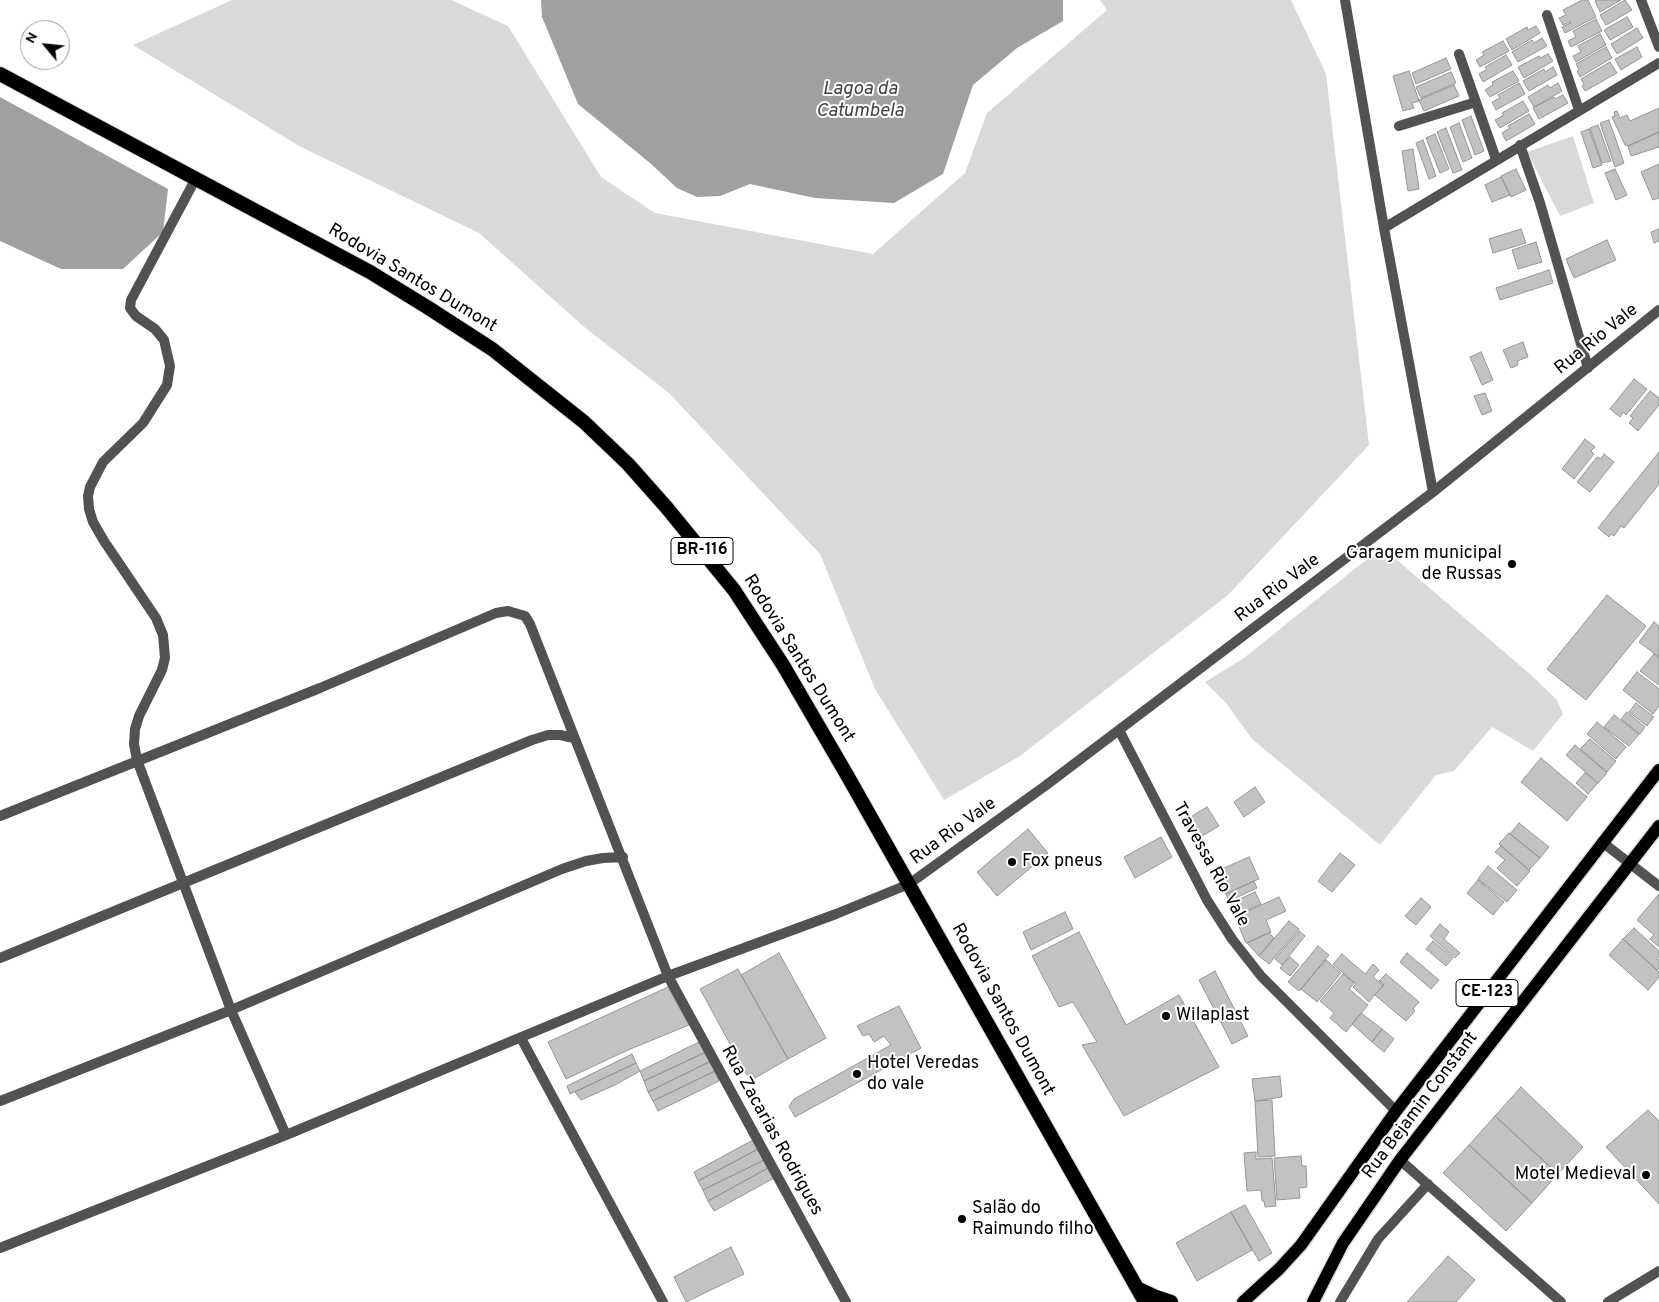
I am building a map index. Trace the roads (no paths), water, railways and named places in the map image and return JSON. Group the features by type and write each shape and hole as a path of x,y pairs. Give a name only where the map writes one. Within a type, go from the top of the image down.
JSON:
{"highway":[{"name":"Rodovia Santos Dumont","path":"0,74 370,272 484,344 584,422 628,464 734,590 783,665 1145,1302"},
{"path":"1137,1288 1171,1302"}],"main road":[{"name":"CE-123","path":"1243,1302 1279,1269 1320,1220 1396,1111 1659,770"},
{"name":"Rua Bejamin Constant","path":"1312,1302 1342,1243 1400,1160 1659,826"}],"street":[{"path":"1345,0 1384,228 1433,492"},
{"path":"1641,0 1659,47"},
{"path":"1547,15 1578,110"},
{"path":"1460,54 1496,159"},
{"path":"1384,228 1496,159 1659,63"},
{"path":"1399,126 1476,102"},
{"path":"1520,145 1540,203 1588,368"},
{"path":"196,178 131,300 130,308 136,316 155,329 164,340 170,366 167,385 143,423 103,462 93,478 88,496 89,509 93,522 156,618 164,641 165,658 162,670 139,716 136,729 134,744 137,760 231,1010 286,1136"},
{"name":"Rua Rio Vale","path":"0,1248 286,1136 668,976 836,914 909,884 1045,786 1433,492 1659,310"},
{"name":"Rua Zacarias Rodrigues","path":"0,816 320,688 496,613 508,611 524,616 530,624 623,857 668,976 846,1302"},
{"name":"Travessa Rio Vale","path":"1119,730 1207,900 1232,939 1261,976 1396,1111"},
{"path":"0,958 532,740 560,735 574,738"},
{"path":"1602,842 1659,886"},
{"path":"0,1101 231,1010 562,869 586,861 623,857"},
{"path":"521,1038 663,1302"},
{"path":"1400,1160 1561,1302"},
{"path":"1340,1302 1378,1238 1428,1184"},
{"path":"1608,1302 1659,1271"}],"water":[{"name":"Lagoa da Catumbela","path":"541,0 1063,0 1063,21 1017,48 973,85 943,174 894,203 815,198 750,184 720,196 697,197 677,188 650,163 578,104 542,17"},
{"path":"0,97 168,189 163,232 123,269 61,269 0,241"}],"place":[{"name":"Garagem municipal de Russas","path":"1512,564"},
{"name":"Fox pneus","path":"1012,862"},
{"name":"Wilaplast","path":"1166,1016"},
{"name":"Hotel Veredas do vale","path":"857,1074"},
{"name":"Motel Medieval","path":"1646,1175"},
{"name":"Salão do Raimundo filho","path":"962,1219"}]}
